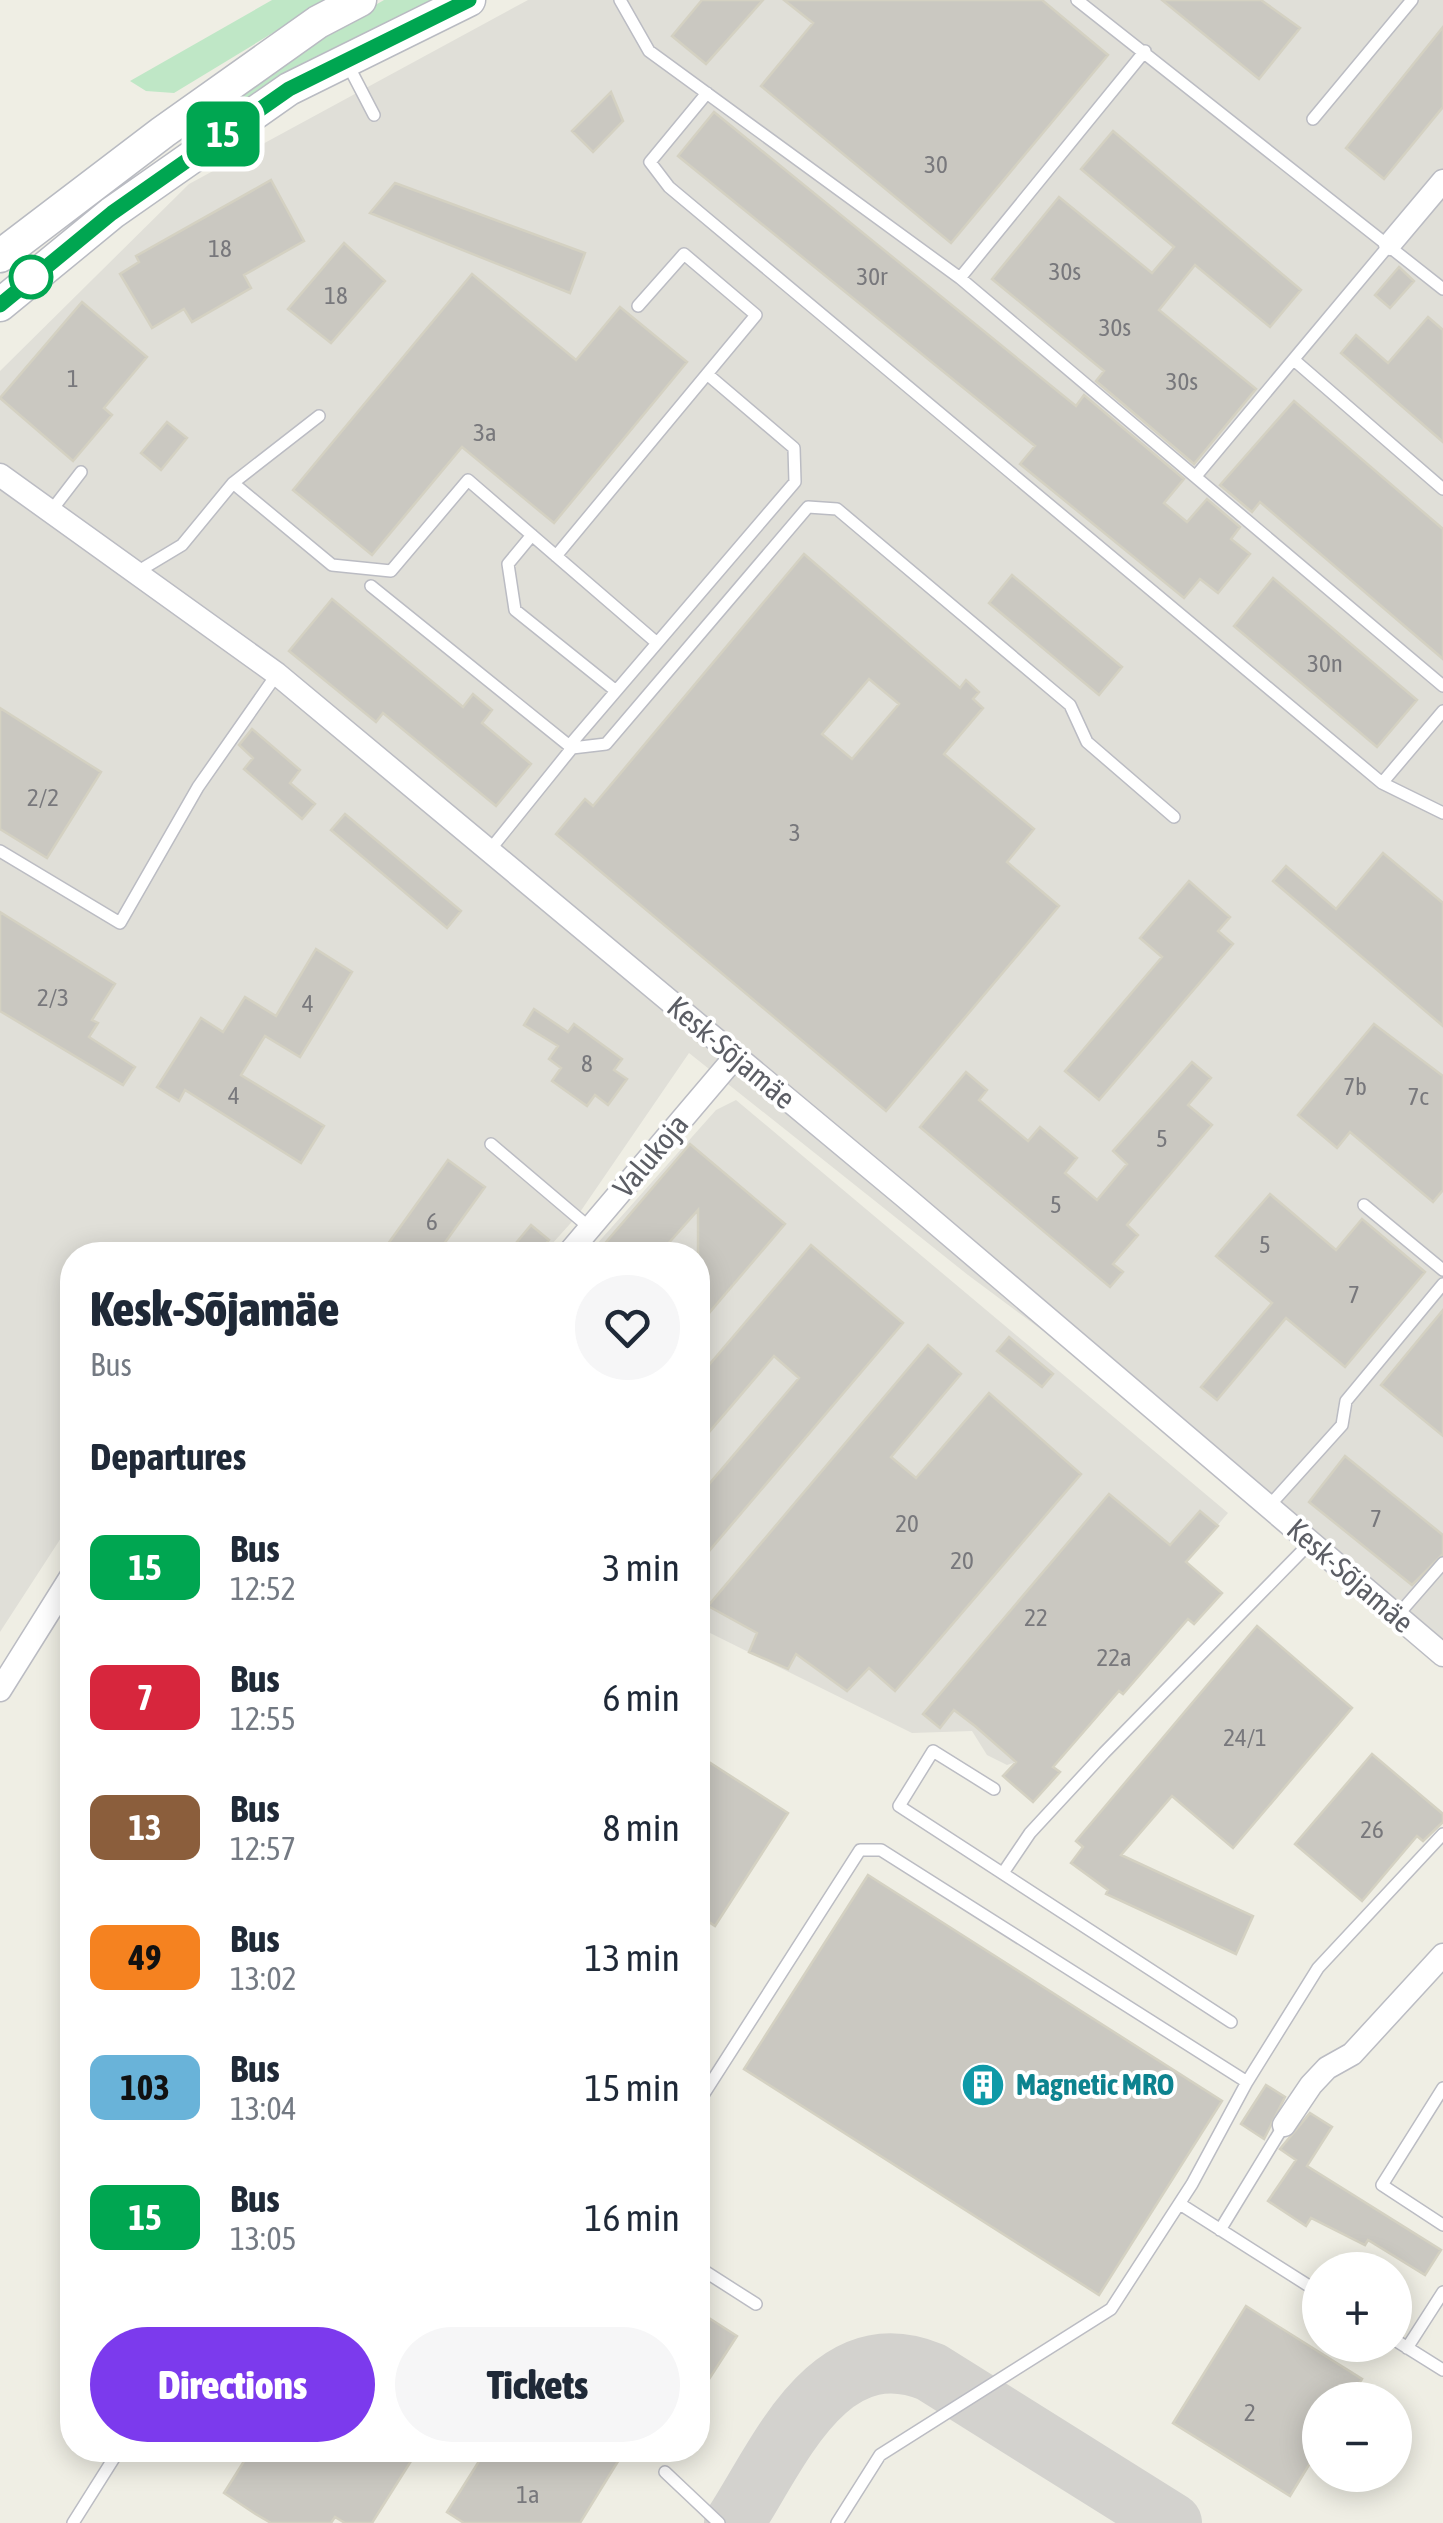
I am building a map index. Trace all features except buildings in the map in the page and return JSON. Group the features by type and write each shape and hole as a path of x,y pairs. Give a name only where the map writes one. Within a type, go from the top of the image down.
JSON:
{"main road":[{"path":"0,256 163,132 318,22 360,0"},
{"path":"0,305 112,213 289,89 469,0"}],"street":[{"path":"1390,244 1443,181"},
{"name":"Kesk-Sõjamäe","path":"0,475 277,674 1443,1656"},
{"name":"Valukoja","path":"578,1242 735,1057"},
{"path":"0,1690 60,1594"},
{"path":"1284,2125 1311,2085 1328,2068 1352,2054 1443,1955"}],"lane":[{"path":"620,0 649,51 960,278 1443,686"},
{"path":"1077,0 1443,289"},
{"path":"1312,119 1412,0"},
{"path":"960,278 1145,51"},
{"path":"346,61 374,115"},
{"path":"708,94 650,162 669,188 1382,783 1443,813"},
{"path":"163,132 185,160"},
{"path":"1196,476 1390,244"},
{"path":"556,556 756,315 684,254 638,306"},
{"path":"1294,360 1443,488"},
{"path":"489,851 616,691 795,482 794,448 707,374"},
{"path":"138,572 182,545 233,483 319,416"},
{"path":"50,511 82,472"},
{"path":"233,483 332,566 391,571 468,480 657,643"},
{"path":"371,586 570,747 606,744 808,507 837,509 1070,705 1087,742 1174,817"},
{"path":"532,535 508,564 516,610 616,691"},
{"path":"0,850 120,923 198,787 277,674"},
{"path":"1382,783 1443,712"},
{"path":"491,1144 590,1228"},
{"path":"1364,1205 1443,1270"},
{"path":"1269,1506 1342,1425 1346,1401 1443,1284"},
{"path":"1003,1873 1030,1833 1104,1753 1311,1542"},
{"path":"1397,1616 1443,1563"},
{"path":"994,1789 933,1751 899,1806 1231,2022"},
{"path":"837,2523 880,2454 1111,2309 1180,2204 1247,2082 1318,1968 1443,1834"},
{"path":"710,2084 860,1850 881,1850 1247,2082"},
{"path":"1443,2088 1382,2185 1443,2224"},
{"path":"1220,2230 1284,2125"},
{"path":"1180,2204 1302,2282"},
{"path":"710,2275 756,2304"},
{"path":"1412,2340 1443,2292"},
{"path":"1412,2351 1443,2370"},
{"path":"73,2523 111,2462"},
{"path":"665,2472 719,2523"}],"shaded area":[{"path":"528,0 1443,0 1443,1639 1306,1526 968,1275 689,1053 578,1215 554,1242 60,1242 60,1540 0,1632 0,371 189,184"},
{"path":"736,1100 1228,1513 1016,1762 1007,1765 987,1755 972,1731 912,1733 710,1633 710,1242 599,1242 716,1110"}],"green space":[{"path":"272,0 327,0 174,93 146,91 130,81"},
{"path":"384,0 436,0 305,64 203,132 198,131 198,125 324,35"}],"taxiway":[{"path":"734,2523 811,2406 835,2383 863,2368 895,2364 931,2372 1172,2523"}],"bus line":[{"name":"15","path":"0,305 112,213 289,89 469,0"}],"place":[{"name":"Magnetic MRO","path":"983,2085"}]}
